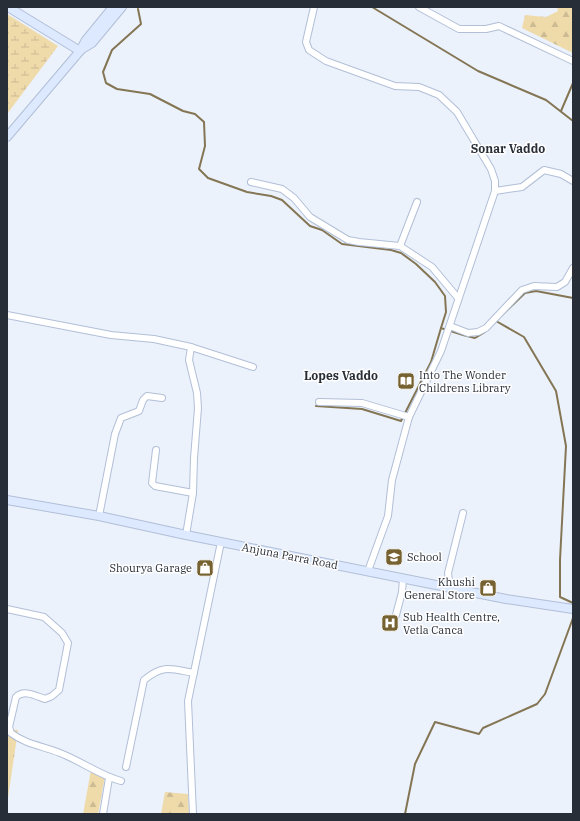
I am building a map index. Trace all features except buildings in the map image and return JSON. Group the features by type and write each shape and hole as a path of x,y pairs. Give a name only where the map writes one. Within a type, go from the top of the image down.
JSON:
{"street":[{"path":"8,7 80,50"},
{"path":"7,136 80,50 86,40 113,7"},
{"path":"80,50 92,42 122,7"},
{"path":"314,7 306,42 309,50 326,62 395,86 419,87 439,95 457,112 490,169 495,181 495,191 441,351 409,417 392,480 388,516 368,571"},
{"path":"420,7 459,29 486,29 499,26 573,61"},
{"path":"495,191 522,188 544,170 561,174 573,181"},
{"path":"251,182 282,189 294,198 310,217 348,240 400,246 432,267 458,298"},
{"path":"400,246 417,202"},
{"path":"448,329 468,333 478,332 486,328 522,290 534,286 557,287 565,282 573,268"},
{"path":"7,314 111,335 154,339 191,347 253,367"},
{"path":"186,535 193,493 198,408 197,393 189,360 191,347"},
{"path":"99,516 115,434 121,418 139,411 143,400 147,396 162,398"},
{"path":"319,402 362,403 409,417"},
{"path":"156,450 152,483 155,486 193,493"},
{"name":"Anjuna Parra Road","path":"7,500 99,516 186,535 506,599 573,609"},
{"path":"450,588 448,573 463,513"},
{"path":"193,814 188,701 221,542"},
{"path":"396,615 402,592 403,578"},
{"path":"7,609 44,617 62,633 68,643 59,690 45,700 26,693 20,693 16,697 10,727 11,734 27,742 60,752 109,778 121,782"},
{"path":"126,767 144,680 161,669 172,669 194,673"},
{"path":"103,814 109,778"}],"green space":[{"path":"557,7 573,7 573,53 522,28 525,15 546,17 558,11"},
{"path":"7,14 58,46 7,114"},
{"path":"7,729 18,730 7,805"},
{"path":"91,770 106,771 98,814 83,814"},
{"path":"165,792 188,794 189,814 161,814"}],"waterway":[{"path":"372,7 478,71 546,100 573,121"},
{"path":"138,9 141,24 112,50 103,72 106,83 117,89 150,94 183,111 195,114 204,122 205,146 199,169 208,178 247,192 271,196 282,200 310,226 322,230 342,244 391,250 401,253 416,264 435,282 445,296 446,312 441,328 475,338 485,332"},
{"path":"561,111 573,83"},
{"path":"501,316 525,293 536,291 573,298"},
{"path":"496,321 524,337 556,391 566,446 560,560 560,597 573,603"},
{"path":"316,406 362,409 401,421 431,362 441,328"},
{"path":"405,814 415,764 435,722 479,734 483,728 537,704 545,694 573,618"}],"place":[{"name":"Into The Wonder Childrens Library","path":"406,381"},
{"name":"School","path":"394,557"},
{"name":"Shourya Garage","path":"205,568"},
{"name":"Khushi General Store","path":"488,588"},
{"name":"Sub Health Centre, Vetla Canca","path":"390,623"}],"district":[{"name":"Sonar Vaddo","path":"508,149"},
{"name":"Lopes Vaddo","path":"341,376"}]}
